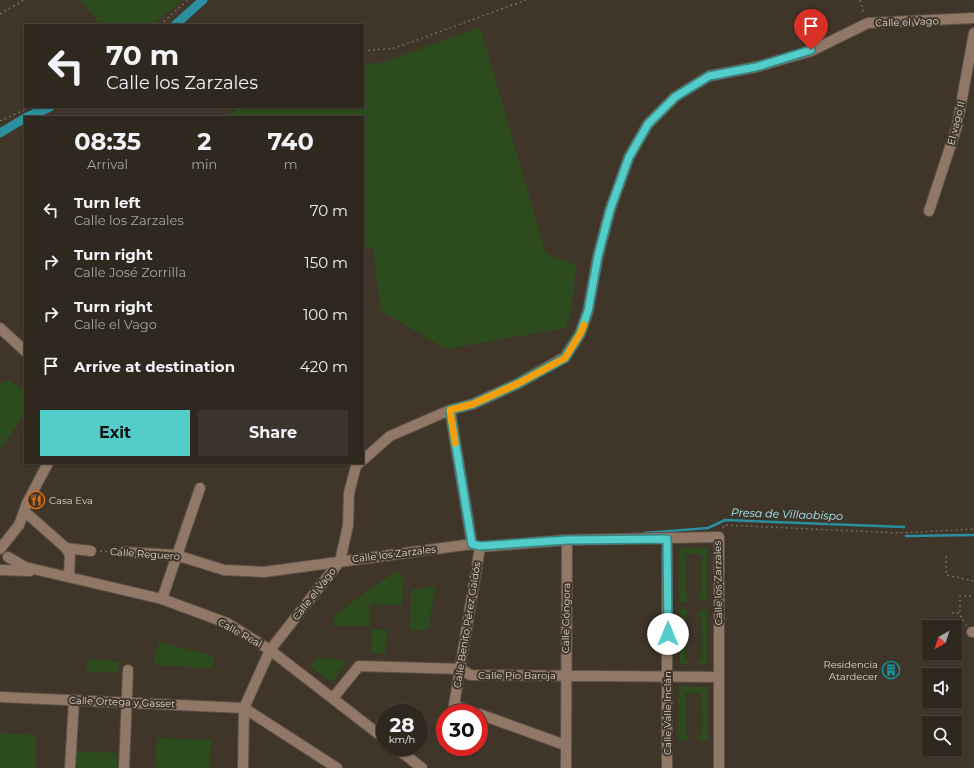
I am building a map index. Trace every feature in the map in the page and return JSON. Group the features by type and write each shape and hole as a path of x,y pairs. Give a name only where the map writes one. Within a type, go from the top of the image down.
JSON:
{"street":[{"name":"Calle el Vago","path":"364,459 390,436 450,410 473,404 517,384 565,358 580,334 588,311 598,256 610,210 629,157 648,124 675,97 709,76 756,67 811,50 868,23 974,18"},
{"name":"El vago II","path":"929,211 958,126 974,33"},
{"path":"0,328 24,350"},
{"name":"Calle Benito Pérez Galdós","path":"450,410 476,545 461,669 454,704"},
{"path":"0,549 18,525 48,464"},
{"name":"Calle el Vago","path":"244,708 270,650 340,561 348,526 349,493 356,466 358,464"},
{"path":"162,599 200,488"},
{"path":"24,511 66,548 70,555 69,576"},
{"name":"Calle los Zarzales","path":"340,561 476,545 567,540 719,537 719,768"},
{"name":"Calle Valle Inclán","path":"667,539 667,768"},
{"name":"Calle Góngora","path":"566,768 567,540"},
{"path":"66,548 91,551"},
{"name":"Calle Real","path":"0,549 5,552 8,557 25,567 69,576 162,599 227,623 270,650 376,732"},
{"name":"Calle Reguero","path":"124,552 176,555 224,570 264,572 316,566 340,561"},
{"path":"1,570 8,564 8,557"},
{"name":"Calle Real","path":"1,570 46,571"},
{"name":"Calle Pío Baroja","path":"333,698 359,666 461,669 470,675 719,677"},
{"path":"124,768 128,670"},
{"name":"Calle Ortega y Gasset","path":"0,697 244,708"},
{"path":"70,768 74,700"},
{"path":"243,768 244,708"},
{"path":"244,708 337,768"},
{"path":"488,717 565,745"},
{"path":"407,756 422,768"}],"path":[{"path":"0,14 24,0"},
{"path":"161,24 188,0"},
{"path":"364,51 395,48 526,0"},
{"path":"860,0 868,23"},
{"path":"0,121 29,108"},
{"path":"719,537 724,525 900,533 974,529"},
{"name":"Calle Reguero","path":"91,551 124,552"},
{"path":"946,556 946,575 974,581"},
{"path":"973,632 968,631 968,627 960,613 960,596 974,596"},
{"path":"952,613 960,613"}],"green space":[{"path":"80,0 182,0 153,24 100,24"},
{"path":"480,27 546,254 576,265 571,313 565,328 446,349 381,311 373,248 364,249 364,116 226,116 239,108 364,108 364,64 381,63"},
{"path":"10,380 24,391 24,414 0,451 0,384"},
{"path":"679,548 707,548 707,601 701,601 697,598 701,593 701,554 685,554 685,594 688,598 686,602 679,602"},
{"path":"393,573 401,573 404,579 402,605 370,604 369,626 332,626 335,615"},
{"path":"436,586 428,630 410,630 411,590"},
{"path":"679,609 685,609 689,613 685,616 685,659 688,660 688,664 680,664"},
{"path":"701,610 707,610 707,664 699,664 699,660 702,660 701,617 697,613"},
{"path":"372,629 387,630 386,654 371,653"},
{"path":"159,642 214,656 212,668 153,665"},
{"path":"316,658 347,660 332,682 311,667"},
{"path":"87,659 119,662 118,673 87,671"},
{"path":"679,686 708,687 708,741 700,741 697,737 702,733 701,693 685,693 685,733 689,737 686,741 678,741"},
{"path":"0,733 36,735 36,768 0,768"},
{"path":"157,738 211,740 210,768 155,768"},
{"path":"76,751 117,753 117,768 76,768"}],"waterway":[{"path":"176,24 203,0"},
{"path":"29,116 48,108"},
{"path":"0,133 24,119"},
{"name":"Presa de Villaobispo","path":"644,533 708,528 725,520 904,527"},
{"name":"Presa de Villaobispo","path":"906,536 974,535"}],"slow traffic":[{"path":"455,443 450,410 473,404 517,384 565,358 584,325"}],"place":[{"name":"Casa Eva","path":"36,500"},
{"name":"Residencia Atardecer","path":"891,670"}],"route":[{"path":"668,634 667,539 567,540 480,546 472,544 450,410 473,404 517,384 565,358 580,334 588,311 598,256 610,210 629,157 648,124 675,97 709,76 756,67 811,50"}]}
